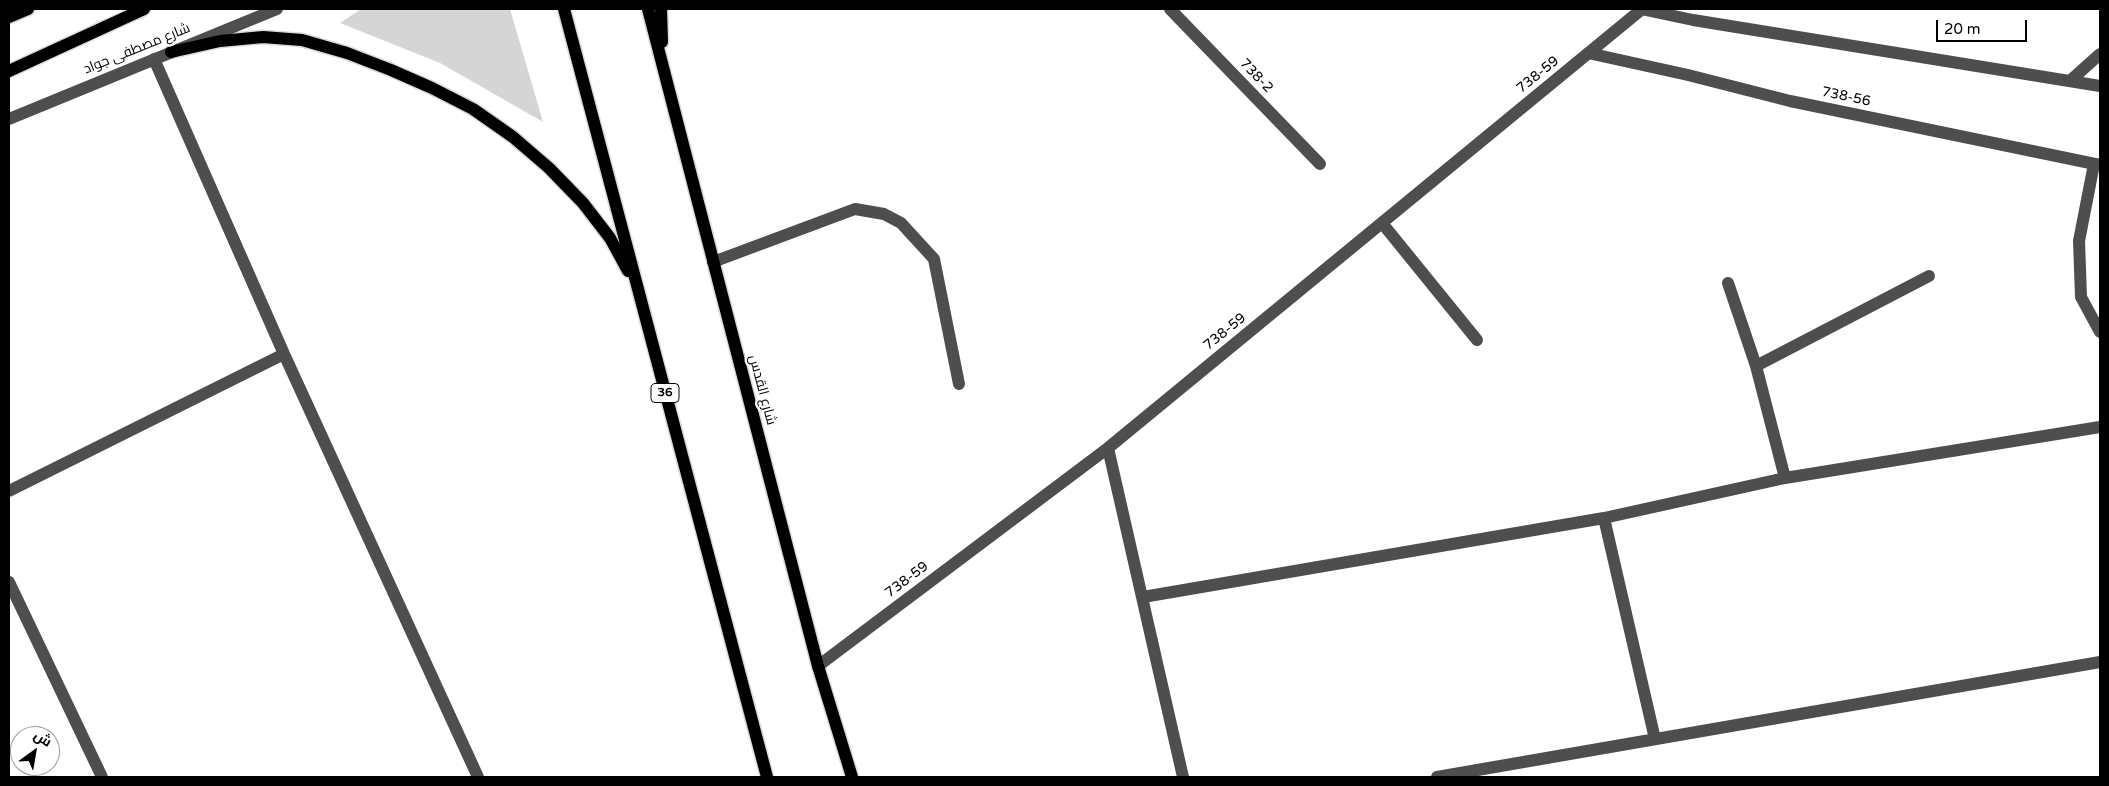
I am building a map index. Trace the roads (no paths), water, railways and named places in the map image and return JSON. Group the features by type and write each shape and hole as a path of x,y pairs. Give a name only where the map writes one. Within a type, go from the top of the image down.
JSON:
{"main road":[{"path":"10,16 28,9"},
{"path":"9,70 144,9"},
{"name":"36","path":"564,9 766,777"},
{"name":"شارع القدس","path":"648,9 818,666 852,777"},
{"path":"661,9 666,82"},
{"path":"170,52 220,42 263,37 302,40 347,53 391,70 473,109 549,168 583,203 610,238 626,267 642,308"}],"street":[{"name":"شارع مصطفى جواد","path":"9,118 277,9"},
{"name":"738-2","path":"1170,9 1320,164"},
{"name":"738-59","path":"818,666 1108,448 1641,9"},
{"path":"1641,9 1703,21 2100,86"},
{"name":"738-56","path":"1588,53 1688,75 1790,101 2097,164"},
{"path":"2071,80 2100,54"},
{"path":"154,59 284,354 478,777"},
{"path":"2097,164 2080,241 2081,297 2100,332"},
{"path":"713,262 855,209 884,214 901,223 934,259 958,384"},
{"path":"1382,223 1477,340"},
{"path":"1756,366 1928,276"},
{"path":"1728,283 1756,366 1785,478"},
{"path":"9,491 284,354"},
{"path":"1143,597 1604,518 1785,478 2100,427"},
{"path":"1108,448 1183,777"},
{"path":"1604,518 1655,739"},
{"path":"9,582 102,777"},
{"path":"1437,777 2100,662"}]}
